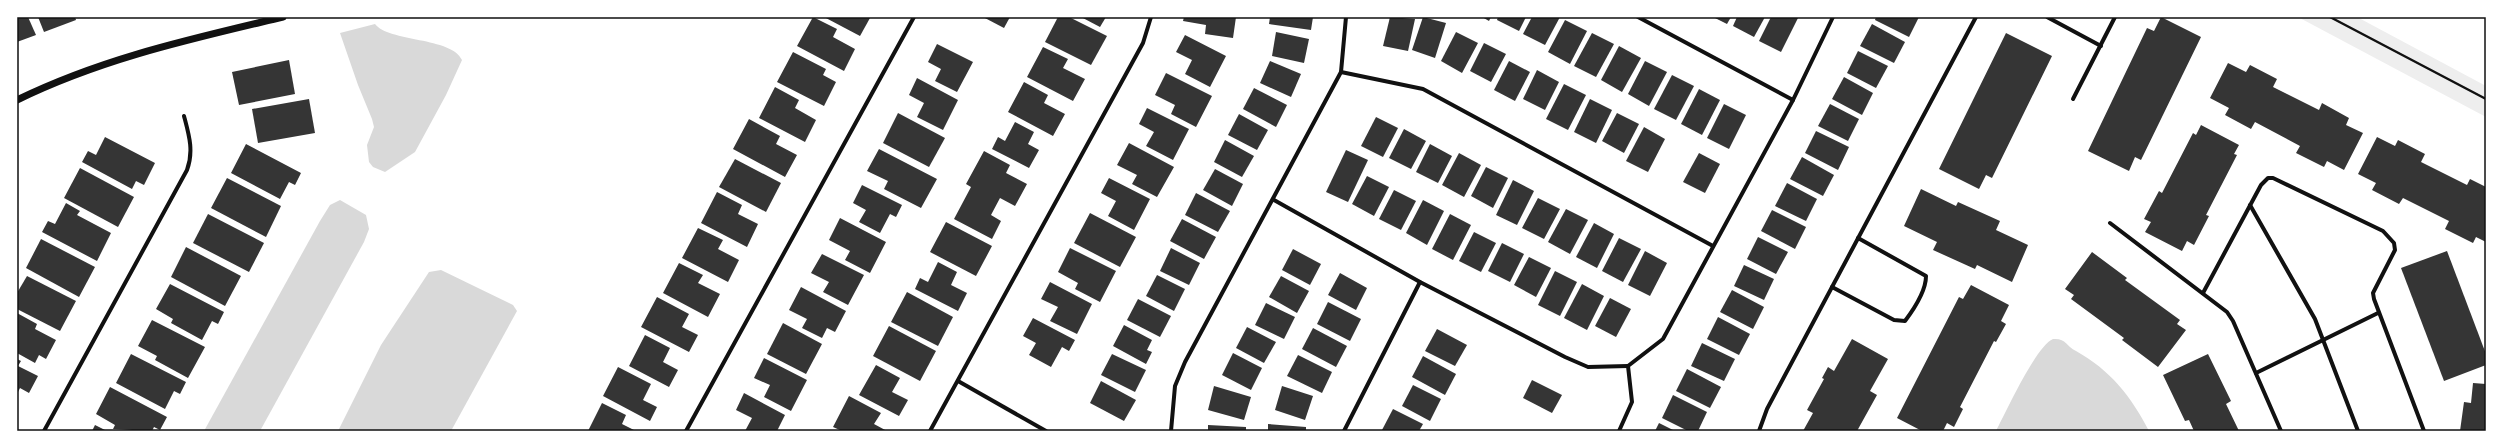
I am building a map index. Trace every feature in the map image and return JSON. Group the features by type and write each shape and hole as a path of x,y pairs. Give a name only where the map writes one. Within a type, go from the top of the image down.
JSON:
{"street":[{"path":"17,100 97,65 149,49 283,17"},
{"path":"686,431 914,17"},
{"path":"930,431 1144,43 1151,17"},
{"path":"1171,431 1175,386 1182,368 1274,200 1341,72 1346,17"},
{"path":"1638,17 1792,100"},
{"path":"1274,200 1420,282 1588,367 1628,366 1663,339 1792,100 1833,17"},
{"path":"1759,431 1767,409 1976,17"},
{"path":"2047,17 2101,46"},
{"path":"2073,99 2115,17"},
{"path":"1341,72 1423,89 1713,246"},
{"path":"44,431 187,170 191,159 191,146 184,116"},
{"path":"2203,293 2264,180 2273,178 2389,236 2395,250 2373,293 2378,313 2424,431"},
{"path":"2250,205 2315,319 2358,431"},
{"path":"2110,223 2227,312 2256,373 2281,431"},
{"path":"1832,287 1894,320 1905,321 1909,316 1924,287 1926,276 1858,238"},
{"path":"1344,431 1420,282"},
{"path":"2256,373 2378,313"},
{"path":"1619,431 1632,402 1628,366"},
{"path":"958,381 1046,431"}],"path":[{"path":"2330,17 2486,99"}],"shaded area":[{"path":"2298,17 2357,17 2486,86 2486,117"},
{"path":"375,24 382,30 393,34 446,47 456,53 462,60 446,95 415,152 385,172 373,167 369,162 367,145 374,127 340,33"},
{"path":"340,200 366,215 369,229 364,242 260,431 204,431 320,221 330,205"},
{"path":"441,270 513,305 517,311 451,431 338,431 381,345 429,272"},
{"path":"2053,339 2063,341 2109,375 2135,406 2149,431 1996,431 2030,366 2046,344"}],"building":[{"path":"17,17 28,17 36,35 17,42"},
{"path":"38,17 75,17 76,20 44,32"},
{"path":"813,17 837,29 833,37 855,49 844,71 797,46"},
{"path":"824,17 868,17 870,18 860,36"},
{"path":"983,17 1010,17 1004,28"},
{"path":"1058,17 1069,17 1107,36 1091,65 1045,42"},
{"path":"1081,17 1106,17 1100,27"},
{"path":"1184,17 1236,17 1233,38 1205,34 1206,25 1183,21"},
{"path":"1270,17 1313,17 1311,30 1269,24"},
{"path":"1390,17 1415,19 1408,51 1383,46"},
{"path":"1423,17 1446,23 1435,58 1412,50"},
{"path":"1482,17 1491,17 1489,21"},
{"path":"1498,17 1526,17 1519,31 1497,20"},
{"path":"1532,17 1560,17 1545,45 1523,34"},
{"path":"1713,17 1731,17 1727,24"},
{"path":"1737,17 1765,17 1754,37 1733,26"},
{"path":"1771,17 1798,18 1781,52 1759,41"},
{"path":"1876,17 1919,17 1909,37 1875,20"},
{"path":"2161,17 2201,37 2141,160 2135,157 2129,171 2088,151 2147,28 2154,31"},
{"path":"1565,20 1587,31 1570,64 1548,52"},
{"path":"1872,24 1905,42 1894,63 1860,46"},
{"path":"1276,32 1309,39 1304,63 1272,56"},
{"path":"1456,32 1478,43 1462,73 1441,61"},
{"path":"1592,33 1614,44 1596,77 1574,66"},
{"path":"2006,33 2052,56 1992,178 1986,175 1979,189 1939,169"},
{"path":"1185,35 1226,56 1210,87 1185,74 1192,60 1176,52"},
{"path":"1484,43 1506,54 1491,82 1470,71"},
{"path":"937,44 973,62 957,92 935,81 941,69 928,62"},
{"path":"1619,46 1641,58 1622,92 1601,80"},
{"path":"1043,47 1068,59 1063,68 1085,79 1073,101 1027,77"},
{"path":"1858,51 1888,66 1876,88 1847,73"},
{"path":"793,52 826,69 823,75 836,82 824,106 777,82"},
{"path":"289,60 295,94 239,105 232,72"},
{"path":"1270,61 1301,74 1291,97 1260,83"},
{"path":"1509,61 1530,72 1515,101 1494,90"},
{"path":"1645,61 1667,72 1649,106 1628,94"},
{"path":"2228,63 2246,72 2250,65 2277,79 2273,87 2319,110 2322,103 2349,118 2346,125 2363,133 2344,170 2327,161 2324,167 2296,153 2300,146 2255,122 2251,129 2225,115 2229,108 2210,98"},
{"path":"1537,70 1559,82 1545,110 1523,99"},
{"path":"1166,73 1212,96 1196,127 1171,114 1175,105 1155,95"},
{"path":"1672,75 1694,86 1676,120 1654,109"},
{"path":"1844,77 1873,93 1862,115 1832,99"},
{"path":"917,78 958,100 943,130 917,117 924,103 909,95"},
{"path":"1024,82 1048,95 1044,103 1065,114 1053,136 1008,112"},
{"path":"1564,84 1586,95 1568,130 1546,119"},
{"path":"775,87 799,100 795,108 816,120 805,142 759,118"},
{"path":"1254,88 1287,105 1276,127 1243,109"},
{"path":"1699,89 1720,100 1702,135 1681,124"},
{"path":"309,99 315,133 258,143 252,109"},
{"path":"1590,99 1612,110 1596,143 1574,132"},
{"path":"1724,104 1746,115 1729,149 1707,138"},
{"path":"1830,104 1859,119 1848,141 1818,126"},
{"path":"1147,108 1189,129 1173,160 1146,146 1154,132 1139,124"},
{"path":"898,113 945,138 929,167 883,143"},
{"path":"1617,113 1639,124 1624,153 1602,141"},
{"path":"1239,114 1268,130 1257,150 1228,135"},
{"path":"1376,117 1398,128 1383,157 1361,146"},
{"path":"749,119 780,136 776,144 797,155 785,177 733,149"},
{"path":"1015,122 1034,132 1028,144 1039,150 1029,168 992,149 998,137 1005,141"},
{"path":"2201,125 2239,145 2234,154 2237,155 2206,215 2209,216 2194,245 2187,241 2182,251 2145,232 2151,222 2144,219 2159,191 2162,193 2193,133 2196,135"},
{"path":"1644,127 1665,139 1648,172 1626,161"},
{"path":"1404,129 1426,141 1411,169 1389,158"},
{"path":"1816,131 1849,147 1838,170 1805,153"},
{"path":"105,137 155,163 144,185 136,181 132,189 82,162 88,151 96,155"},
{"path":"2377,137 2395,146 2398,140 2425,154 2421,162 2467,185 2470,179 2486,187 2486,242 2476,237 2473,243 2445,229 2449,221 2403,198 2399,204 2372,190 2376,183 2358,174"},
{"path":"1225,140 1254,156 1242,177 1214,162"},
{"path":"1129,143 1174,167 1157,197 1132,184 1137,175 1117,165"},
{"path":"246,144 301,173 295,185 289,182 280,199 231,173"},
{"path":"1430,144 1452,156 1438,183 1416,172"},
{"path":"879,149 937,179 921,208 884,189 888,181 867,171"},
{"path":"1346,150 1368,160 1348,202 1326,192"},
{"path":"984,151 1010,165 1006,173 1027,184 1015,206 1000,198 991,215 1001,221 992,239 954,219 971,187 966,184"},
{"path":"1459,153 1481,165 1464,197 1442,185"},
{"path":"1699,153 1720,164 1705,193 1683,182"},
{"path":"1802,157 1834,175 1823,196 1790,179"},
{"path":"735,159 781,183 766,212 719,187"},
{"path":"1486,167 1508,178 1493,208 1471,196"},
{"path":"80,168 134,197 118,227 64,198"},
{"path":"1215,169 1243,184 1232,206 1203,190"},
{"path":"1367,176 1389,187 1374,216 1352,204"},
{"path":"227,178 281,206 266,237 211,208"},
{"path":"1109,178 1150,199 1134,230 1108,216 1116,201 1101,193"},
{"path":"1513,180 1534,191 1517,225 1496,215"},
{"path":"1787,183 1817,199 1806,221 1775,206"},
{"path":"862,185 902,205 896,217 890,214 880,233 859,222 866,210 853,203"},
{"path":"1921,189 1956,206 1958,202 2000,221 1996,230 2028,245 2012,282 1977,265 1975,269 1933,250 1937,242 1904,226"},
{"path":"1394,190 1416,201 1401,230 1379,219"},
{"path":"717,192 742,205 738,214 758,224 747,247 701,223"},
{"path":"1196,193 1230,211 1218,232 1185,215"},
{"path":"1538,198 1560,209 1544,239 1522,228"},
{"path":"1423,200 1444,211 1427,245 1406,233"},
{"path":"66,203 80,211 77,215 111,233 97,261 42,232 48,221 55,224"},
{"path":"1566,209 1588,220 1570,254 1548,242"},
{"path":"1772,210 1806,227 1795,249 1761,231"},
{"path":"1090,213 1136,237 1120,267 1074,243"},
{"path":"208,214 264,243 249,272 193,243"},
{"path":"1450,214 1471,225 1453,260 1432,249"},
{"path":"840,218 886,242 870,273 845,260 850,251 829,240"},
{"path":"1182,219 1216,237 1204,259 1170,241"},
{"path":"946,222 992,246 976,276 930,252"},
{"path":"1594,223 1614,234 1597,268 1576,257"},
{"path":"698,228 723,240 718,249 739,260 728,282 682,258"},
{"path":"1474,232 1496,243 1481,272 1459,261"},
{"path":"1758,237 1788,252 1776,274 1747,259"},
{"path":"1619,238 1641,249 1623,282 1602,271"},
{"path":"41,239 95,267 79,297 26,268"},
{"path":"1502,243 1524,254 1510,282 1488,271"},
{"path":"186,247 241,276 225,306 171,277"},
{"path":"1070,248 1116,271 1100,302 1075,289 1078,283 1058,272"},
{"path":"1171,248 1200,263 1189,285 1160,271"},
{"path":"1293,249 1321,264 1310,285 1282,270"},
{"path":"1645,251 1667,263 1650,296 1628,285"},
{"path":"2447,251 2486,354 2486,365 2444,381 2401,268"},
{"path":"2092,252 2127,278 2125,280 2180,320 2177,324 2186,330 2158,367 2122,340 2124,338 2071,299 2074,295 2065,289"},
{"path":"822,254 864,275 848,305 823,292 829,282 811,273"},
{"path":"1529,257 1551,268 1536,297 1514,285"},
{"path":"938,262 957,272 951,285 967,293 958,311 915,289 920,278 928,282"},
{"path":"679,263 703,275 698,283 720,294 708,317 663,293"},
{"path":"1744,265 1774,279 1764,300 1734,286"},
{"path":"1555,271 1577,282 1560,316 1538,305"},
{"path":"1340,273 1367,288 1356,310 1328,295"},
{"path":"1157,275 1185,289 1174,311 1146,296"},
{"path":"27,276 76,301 60,331 17,309 17,293"},
{"path":"1281,276 1309,291 1297,313 1269,297"},
{"path":"1050,282 1092,304 1077,334 1050,321 1058,307 1041,299"},
{"path":"170,284 224,312 218,324 212,321 202,340 171,323 173,319 156,309"},
{"path":"1582,284 1604,296 1587,330 1564,318"},
{"path":"1971,285 2009,305 2001,321 2006,324 1996,342 1994,341 1960,407 1963,409 1954,427 1947,423 1943,431 1922,431 1897,418 1959,297 1963,299"},
{"path":"801,287 846,311 835,332 827,328 822,338 802,328 807,319 789,310"},
{"path":"1732,290 1764,307 1753,329 1720,312"},
{"path":"907,292 953,317 938,346 891,322"},
{"path":"657,297 689,314 682,327 698,335 689,352 641,327"},
{"path":"1610,298 1631,309 1616,337 1595,326"},
{"path":"1138,299 1171,316 1160,337 1127,320"},
{"path":"1328,302 1361,319 1350,341 1317,324"},
{"path":"1266,303 1295,317 1284,339 1255,325"},
{"path":"17,313 37,324 35,329 56,340 46,359 39,355 35,363 17,353"},
{"path":"1718,317 1750,334 1739,355 1707,339"},
{"path":"1033,318 1075,340 1069,351 1062,347 1051,367 1029,355 1036,343 1023,336"},
{"path":"152,320 205,347 188,378 155,360 157,356 138,346"},
{"path":"783,323 822,344 806,374 767,354"},
{"path":"1124,325 1152,340 1147,350 1152,352 1146,364 1113,346"},
{"path":"889,326 936,351 920,381 873,356"},
{"path":"1247,327 1276,342 1264,363 1236,348"},
{"path":"1313,328 1347,346 1336,367 1302,349"},
{"path":"1437,329 1467,345 1455,366 1425,351"},
{"path":"645,335 670,348 663,362 678,370 669,387 629,366"},
{"path":"1852,339 1888,359 1870,391 1877,395 1857,431 1803,431 1813,413 1807,410 1824,379 1822,378 1828,367 1834,371"},
{"path":"1702,343 1735,359 1724,381 1691,366"},
{"path":"1233,353 1262,368 1251,390 1222,375"},
{"path":"131,354 186,382 180,394 174,391 165,409 116,383"},
{"path":"1112,354 1146,370 1135,392 1101,375"},
{"path":"2208,354 2231,401 2226,404 2239,431 2194,431 2189,420 2185,421 2163,375"},
{"path":"1298,355 1332,372 1322,393 1287,376"},
{"path":"1423,356 1456,374 1445,395 1412,377"},
{"path":"764,358 807,380 791,411 764,397 770,385 754,378"},
{"path":"17,359 21,361 18,366 38,376 29,393 20,388 17,394"},
{"path":"876,365 900,378 892,392 908,400 899,416 859,395"},
{"path":"618,367 651,384 643,400 657,407 650,421 603,396"},
{"path":"1687,369 1721,387 1710,408 1676,391"},
{"path":"1532,380 1562,395 1552,413 1523,398"},
{"path":"1101,381 1136,400 1124,421 1090,403"},
{"path":"2473,383 2486,384 2486,431 2460,431 2464,402 2471,403"},
{"path":"1413,385 1441,399 1430,421 1402,406"},
{"path":"1214,386 1251,397 1244,420 1208,410"},
{"path":"1282,386 1313,396 1305,420 1275,410"},
{"path":"110,387 167,417 160,430 154,427 152,431 113,429 115,425 96,414"},
{"path":"744,393 785,415 777,431 745,431 752,418 736,410"},
{"path":"1673,395 1707,412 1698,431 1688,431 1662,418"},
{"path":"849,396 881,413 874,424 887,431 842,431 833,427"},
{"path":"602,403 626,415 622,424 636,431 588,431"},
{"path":"1393,409 1423,424 1419,431 1382,430"},
{"path":"1659,423 1675,431 1655,431"},
{"path":"1268,424 1306,427 1306,431 1268,431"},
{"path":"95,425 107,431 92,431"},
{"path":"1208,425 1246,427 1246,431 1208,431"}]}
